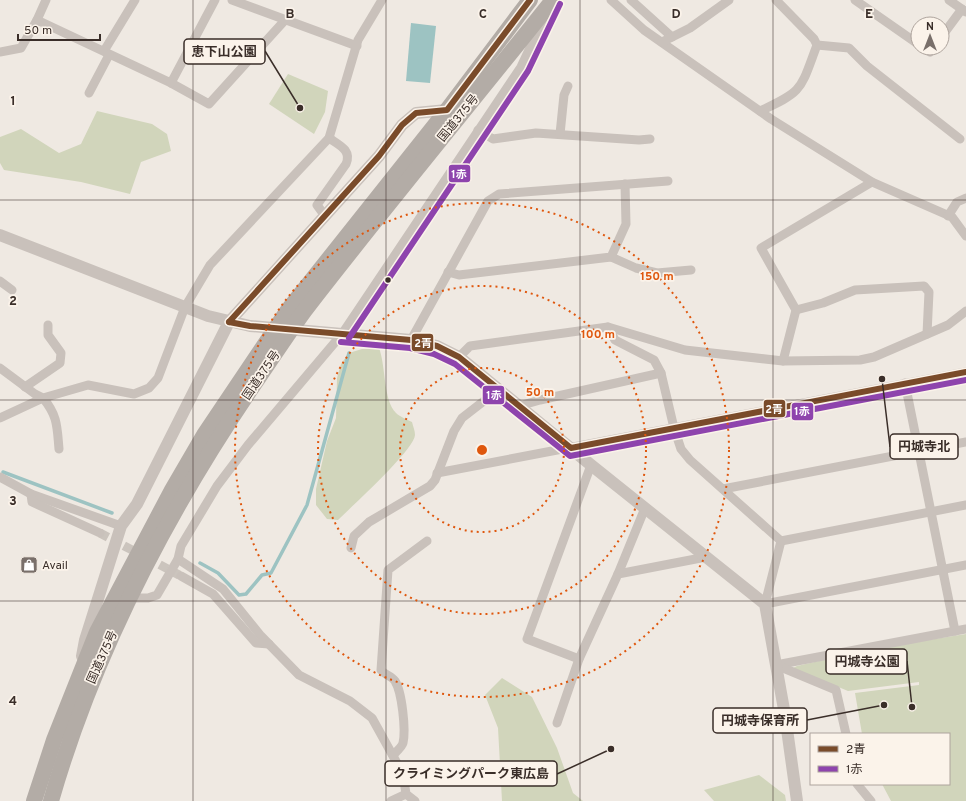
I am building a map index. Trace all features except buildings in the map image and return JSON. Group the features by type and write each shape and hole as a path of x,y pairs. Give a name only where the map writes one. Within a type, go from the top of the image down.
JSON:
{"highway":[{"name":"国道375号","path":"34,801 53,742 82,666 110,604 172,490 236,386 288,310 447,110 529,0"},
{"name":"国道375号","path":"52,801 68,744 87,692 128,598 216,441 304,312 551,3"}],"street":[{"path":"0,52 21,48 37,20 46,0"},
{"path":"89,93 107,53 135,0"},
{"path":"171,83 215,0"},
{"path":"232,0 286,19 304,28 357,46"},
{"path":"0,418 43,398 88,385 134,394 149,388 158,378 185,307 210,265 329,138 358,40 382,0"},
{"path":"611,0 644,30 760,111 872,182 948,216 958,223 966,236"},
{"path":"632,0 672,37"},
{"path":"662,42 690,28 729,0"},
{"path":"760,111 795,93 802,85 817,45 814,39 776,0"},
{"path":"855,0 910,38"},
{"path":"949,0 964,11 950,27"},
{"path":"128,598 148,598 157,595 178,559 181,546 218,486 248,445 342,334 521,68 551,3"},
{"path":"37,20 171,83 209,104 286,19"},
{"path":"817,45 849,48 885,81 960,139"},
{"path":"560,134 564,95 568,86"},
{"path":"82,666 82,652 121,526 137,504 229,322 380,156 402,126 416,113 447,110"},
{"path":"478,130 493,139 536,133 639,140 650,139"},
{"path":"325,216 317,205 349,158 347,151 329,138"},
{"path":"411,340 488,201 499,194 668,182"},
{"path":"784,361 796,310 761,248 872,182"},
{"path":"611,257 626,224 625,184"},
{"path":"948,216 958,202 966,198"},
{"path":"0,235 185,307 229,322 250,326 411,340 437,346 459,357 765,604 966,565"},
{"path":"448,272 459,275 611,257 636,268 657,273 691,270"},
{"path":"0,281 12,290"},
{"path":"796,310 823,303 855,290 924,286 929,292 927,334"},
{"path":"459,357 470,346 608,327 685,350 784,361 860,360 874,357 948,325 966,311"},
{"path":"25,387 60,363 62,353 48,335 48,325"},
{"path":"608,327 614,340 654,360 661,373 674,428 681,449 690,460 781,541"},
{"path":"0,368 25,387 43,398 53,410 57,422 59,449"},
{"path":"437,473 966,372"},
{"path":"519,406 661,373"},
{"path":"905,383 955,631"},
{"path":"351,548 354,536 369,522 430,486 437,473 454,431 462,418 498,390"},
{"path":"723,489 966,442"},
{"path":"579,660 527,639 591,465"},
{"path":"0,477 31,494 121,526"},
{"path":"31,494 32,502 100,533"},
{"path":"781,541 966,505"},
{"path":"557,723 579,660 618,574 645,508"},
{"path":"781,541 765,604 786,715 797,801"},
{"path":"393,755 402,744 404,730 399,688 394,679 381,670 388,570 427,542"},
{"path":"618,574 706,557"},
{"path":"178,559 223,590 269,644 299,675 350,701 372,718 403,774 406,794 415,801"},
{"path":"181,576 213,594 256,643 269,644"},
{"path":"776,665 966,629"},
{"path":"776,665 836,690 846,733"},
{"path":"858,785 871,801"},
{"path":"391,801 406,794"}],"green space":[{"path":"288,74 328,91 325,112 314,134 269,104"},
{"path":"97,111 152,124 167,134 171,151 141,162 130,194 81,182 4,170 0,163 0,137 21,129 59,153 81,144"},
{"path":"379,348 389,400 396,413 412,422 415,435 405,453 338,520 327,519 316,505 316,489 327,441 336,418 337,378 341,364 349,353 362,349"},
{"path":"966,634 966,801 891,801 883,785 950,785 950,733 862,733 855,693 919,685 919,682 848,691 793,668 871,649"},
{"path":"502,678 532,697 557,748 573,793 583,801 502,801 498,728 485,695"},
{"path":"759,775 785,795 786,801 714,801 704,790"}],"water":[{"path":"411,23 436,26 430,83 406,81"}],"waterway":[{"path":"200,563 218,573 239,595 246,594 262,575 271,573 307,505 349,353"},
{"path":"3,472 112,513"}],"tunnel":[{"path":"100,533 181,576"}],"transit line":[{"name":"2青","path":"229,322 379,156 402,125 416,113 447,110 530,0"},
{"name":"1赤","path":"349,338 528,71 560,4"},
{"name":"2青","path":"229,322 250,326 411,340 437,346 459,357 571,448 966,372"},
{"name":"1赤","path":"341,342 410,348 434,354 455,364 570,456 966,380"}],"place":[{"name":"恵下山公園","path":"300,108"},
{"name":"円城寺北","path":"882,379"},
{"name":"Avail","path":"29,565"},
{"name":"円城寺保育所","path":"884,705"},
{"name":"円城寺公園","path":"912,707"},
{"name":"クライミングパーク東広島","path":"611,749"}]}
